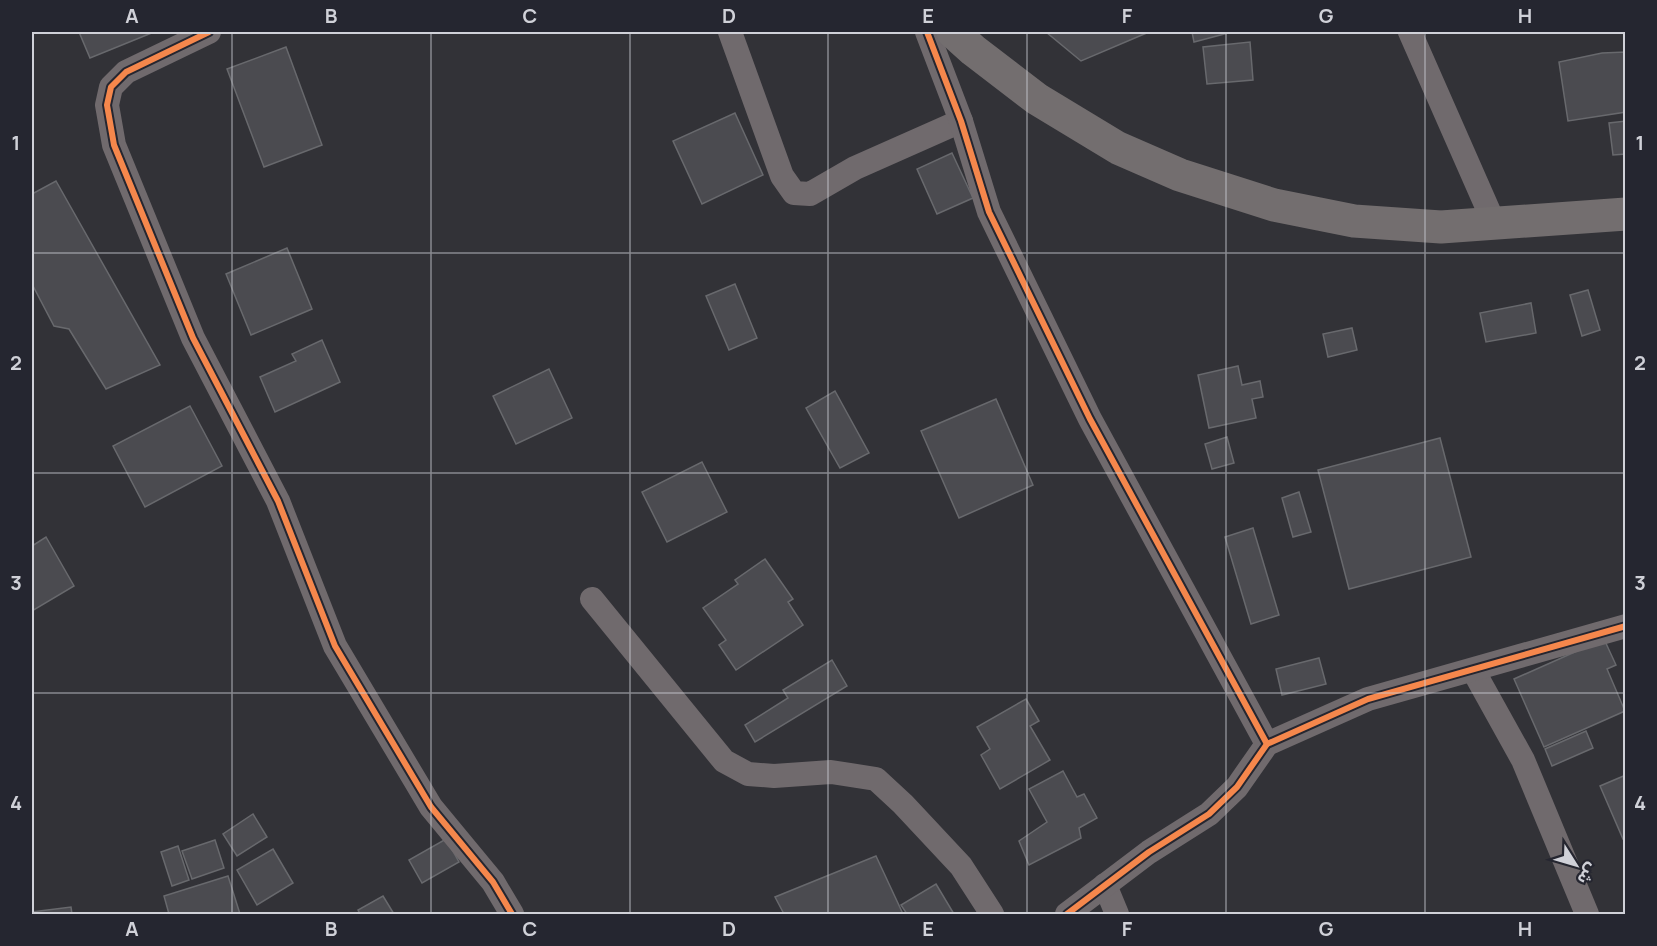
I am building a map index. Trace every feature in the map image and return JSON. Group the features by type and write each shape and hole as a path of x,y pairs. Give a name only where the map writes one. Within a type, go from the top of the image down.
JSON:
{"main road":[{"path":"953,32 1037,99 1118,148 1180,175 1274,206 1354,221 1441,227 1626,214"}],"street":[{"path":"209,32 126,72 111,87 107,105 114,145 193,338 278,501 335,646 431,807 492,882 512,915"},
{"path":"730,32 782,176 794,193 810,194 855,168 961,121"},
{"path":"927,32 961,121 988,212 1085,409 1267,744"},
{"path":"1410,32 1494,223"},
{"path":"592,599 724,760 748,774 774,776 831,772 876,779 903,804 961,866 992,915"},
{"path":"1067,915 1149,852 1209,814 1237,787 1267,744 1368,699 1626,626"},
{"path":"1473,670 1523,760 1587,915"},
{"path":"1105,885 1117,915"}],"building":[{"path":"79,32 154,32 90,58"},
{"path":"1046,32 1149,32 1081,61"},
{"path":"1192,32 1232,32 1194,42"},
{"path":"1250,42 1253,80 1207,84 1203,47"},
{"path":"286,47 322,145 264,167 227,69"},
{"path":"1626,52 1626,112 1568,121 1559,62 1602,53"},
{"path":"735,113 763,175 702,204 673,141"},
{"path":"1626,121 1626,154 1613,155 1609,123"},
{"path":"952,153 973,198 937,214 917,169"},
{"path":"56,181 160,365 106,389 69,329 54,326 32,284 32,194"},
{"path":"287,248 312,309 251,335 226,274"},
{"path":"735,284 757,338 729,350 706,296"},
{"path":"1588,290 1600,330 1582,336 1570,295"},
{"path":"1531,303 1536,333 1486,342 1480,313"},
{"path":"1352,328 1357,350 1328,357 1323,334"},
{"path":"322,340 340,382 275,412 260,377 296,361 292,354"},
{"path":"1238,366 1242,385 1260,381 1263,397 1252,399 1256,418 1209,428 1198,375"},
{"path":"549,369 572,418 516,444 493,396"},
{"path":"835,391 869,453 840,468 806,408"},
{"path":"996,399 1033,485 959,518 921,431"},
{"path":"190,406 222,466 145,507 113,446"},
{"path":"1227,437 1234,463 1212,469 1205,444"},
{"path":"1440,438 1471,557 1349,589 1318,470"},
{"path":"702,462 727,512 667,542 642,492"},
{"path":"1299,492 1311,532 1293,537 1282,498"},
{"path":"1253,528 1279,615 1251,624 1225,537"},
{"path":"46,537 74,586 32,611 32,546"},
{"path":"765,559 793,599 788,602 803,625 736,670 719,645 726,640 703,608 738,584 735,580"},
{"path":"1604,639 1616,665 1607,669 1625,711 1544,747 1514,679"},
{"path":"1319,658 1326,684 1282,695 1276,669"},
{"path":"832,660 847,686 755,742 745,725 788,698 783,690"},
{"path":"1026,699 1039,721 1030,726 1050,760 1000,789 981,755 990,749 977,727"},
{"path":"1586,731 1593,748 1552,766 1545,749"},
{"path":"1063,771 1077,797 1084,794 1097,818 1079,828 1081,838 1029,865 1019,841 1047,822 1029,789"},
{"path":"1626,775 1626,838 1623,839 1600,786"},
{"path":"253,814 267,837 237,856 223,834"},
{"path":"446,839 459,862 422,883 409,860"},
{"path":"215,840 224,868 192,879 182,851"},
{"path":"178,846 189,880 172,886 161,852"},
{"path":"273,849 293,883 257,905 237,870"},
{"path":"876,856 903,914 784,914 775,897"},
{"path":"228,876 240,914 169,914 164,896"},
{"path":"936,884 954,914 907,914 901,905"},
{"path":"383,896 394,914 360,914 358,910"},
{"path":"71,907 72,914 32,914 32,912"}],"cycle path":[{"path":"209,32 126,72 111,87 107,105 114,145 193,338 278,501 335,646 431,807 493,882 512,914"},
{"path":"927,32 961,121 989,212 1090,419 1267,744"},
{"path":"1067,914 1149,852 1209,814 1237,787 1267,744 1368,699 1626,626"}]}
